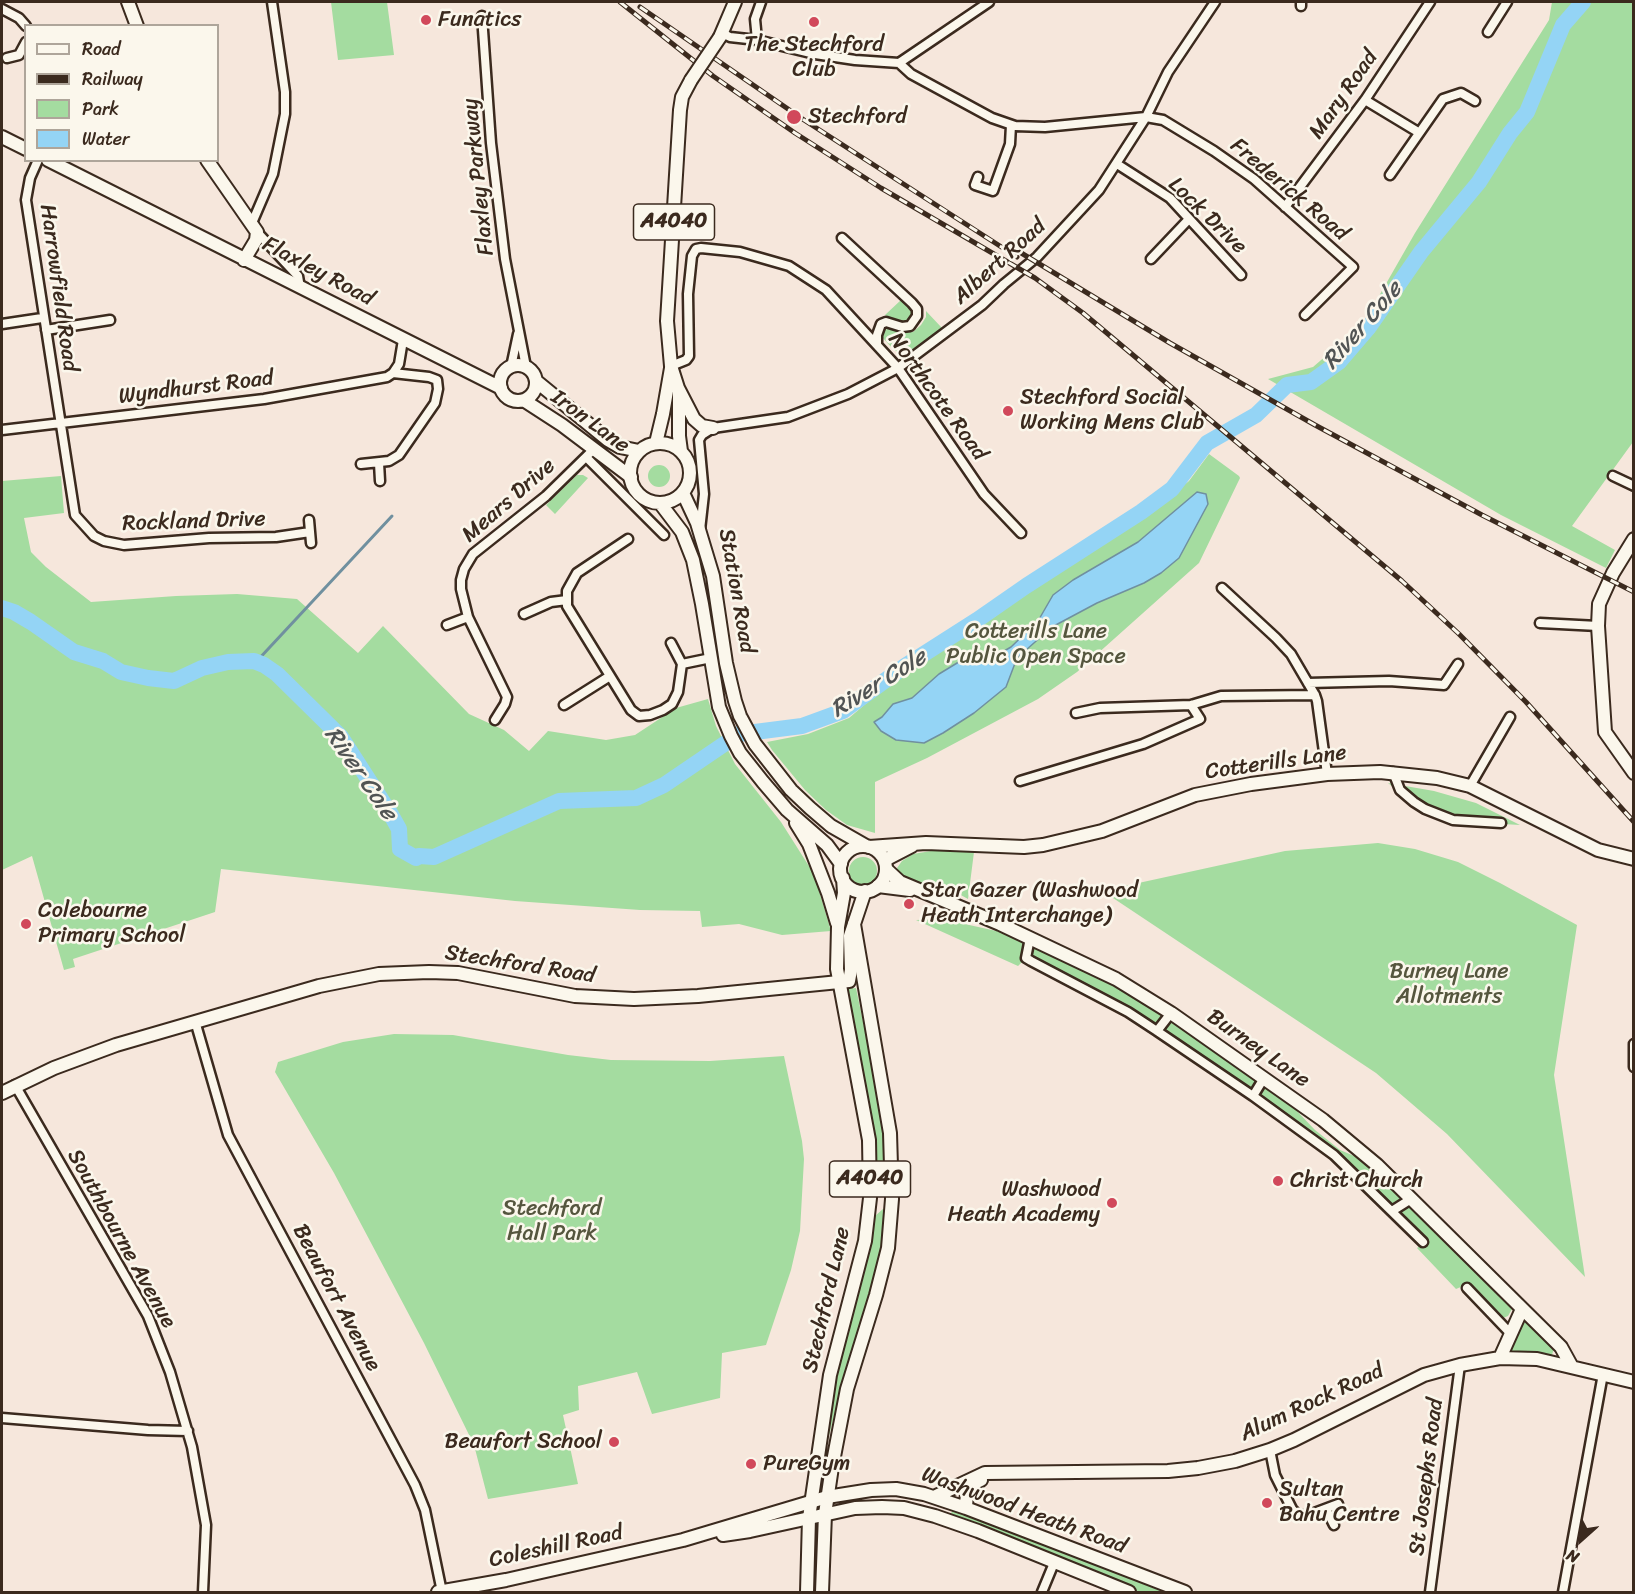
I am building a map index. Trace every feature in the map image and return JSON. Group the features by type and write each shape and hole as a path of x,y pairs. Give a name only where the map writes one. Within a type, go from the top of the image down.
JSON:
{"main road":[{"path":"128,2 136,24"},
{"name":"A4040","path":"713,428 702,426 694,419 678,388 671,366 667,321 682,97 721,35 735,2"},
{"path":"2,137 24,148"},
{"path":"52,162 244,260"},
{"name":"Flaxley Road","path":"208,162 254,227 256,240 244,260 501,388"},
{"path":"519,365 534,375 536,381 534,391 525,401 511,400 505,396 501,388 501,380 508,370 519,365"},
{"name":"A4040","path":"656,444 671,366"},
{"name":"Flaxley Road","path":"472,374 508,370"},
{"name":"Iron Lane","path":"536,381 608,440 620,447 639,452"},
{"name":"A4040","path":"678,388 681,451"},
{"name":"Iron Lane","path":"525,401 543,412 590,453 631,477"},
{"path":"656,444 673,446 681,451 688,460 690,472 689,483 683,493 676,499 660,503 640,496 634,488 631,477 632,463 639,452 647,446 656,444"},
{"path":"683,493 701,528"},
{"name":"Station Road","path":"660,503 682,532 693,560 719,707 726,724 740,753 787,810"},
{"name":"Station Road","path":"701,528 712,576 726,663 740,716 755,744 785,784 831,826 868,846"},
{"path":"1634,539 1612,573 1599,604 1598,626 1605,732 1634,773"},
{"name":"Cotterills Lane","path":"868,846 916,844 1024,847 1102,831 1195,795 1251,784 1327,774 1393,772 1437,778 1470,786 1599,850 1634,859"},
{"path":"787,810 827,845 841,864 843,878 850,887 865,891 878,886 884,878 885,865 881,854 868,846 846,853 841,864"},
{"path":"787,810 809,844 838,927"},
{"name":"Cotterills Lane","path":"885,865 916,844"},
{"name":"Burney Lane","path":"885,865 900,882 1030,938 1116,979 1171,1013 1323,1120 1411,1198 1561,1347 1572,1366"},
{"name":"Stechford Lane","path":"808,1518 830,1375 865,1241 870,1198 869,1140 839,982 836,954 844,892 843,878"},
{"name":"Burney Lane","path":"878,886 923,892"},
{"name":"Stechford Lane","path":"825,1514 847,1389 888,1248 892,1200 890,1133 854,924 865,891"},
{"path":"839,982 850,980 850,936 854,924"},
{"name":"Stechford Road","path":"2,1093 15,1085 90,1054 319,986 379,974 458,973 575,996 615,999 698,996 839,982"},
{"path":"870,1198 892,1200"},
{"path":"1500,1358 1522,1309"},
{"name":"Alum Rock Road","path":"934,1497 985,1473 1097,1473 1188,1469 1235,1461 1270,1450 1424,1375 1460,1365 1500,1358 1538,1359 1634,1382"},
{"name":"Alum Rock Road","path":"966,1508 968,1491 973,1484 1002,1473"},
{"name":"Washwood Heath Road","path":"810,1503 827,1497 871,1490 896,1489 934,1497 1185,1593"},
{"name":"Coleshill Road","path":"440,1592 506,1580 683,1540 810,1503"},
{"name":"Washwood Heath Road","path":"808,1518 855,1508 904,1508 935,1515 1129,1593"},
{"name":"A4040","path":"822,1593 825,1514"},
{"name":"A4040","path":"807,1593 808,1518"},
{"name":"Coleshill Road","path":"683,1540 747,1532 808,1518"}],"street":[{"path":"272,2 285,92 285,114 273,174 254,227 298,276 300,289"},
{"path":"757,40 755,19 761,2"},
{"path":"721,35 757,40 835,57 899,63 989,2"},
{"name":"Albert Road","path":"713,428 788,417 848,394 898,368 957,324 1037,257 1099,190 1146,117 1173,63 1215,2"},
{"name":"Mary Road","path":"1285,207 1365,100 1430,2"},
{"path":"1488,32 1507,2"},
{"path":"2,9 19,18 24,24"},
{"name":"Flaxley Parkway","path":"482,16 493,154 505,259 526,368"},
{"path":"7,58 19,55 24,46"},
{"name":"Frederick Road","path":"899,63 911,74 992,118 1011,125 1045,127 1146,117 1163,120 1214,151 1254,179 1353,267 1305,315"},
{"path":"1390,175 1443,99 1461,93 1475,101"},
{"path":"1365,100 1418,132"},
{"path":"978,177 975,185 993,191 1010,144 1011,125"},
{"name":"Harrowfield Road","path":"37,162 30,178 26,200 59,422"},
{"name":"Lock Drive","path":"1117,164 1170,198 1241,275"},
{"path":"1151,259 1189,219"},
{"path":"842,238 917,309 917,316 910,326 902,327 886,322 881,324 877,335 877,345"},
{"name":"Northcote Road","path":"671,366 686,360 689,356 688,294 692,256 696,249 740,252 789,266 826,290 898,368 984,494 1022,533"},
{"path":"2,324 42,318"},
{"path":"46,330 110,320"},
{"name":"Flaxley Parkway","path":"508,370 519,333"},
{"path":"393,373 399,364 403,340"},
{"name":"Wyndhurst Road","path":"2,430 264,399 387,377 393,373 437,380 435,403 426,417 399,455 389,461 379,463"},
{"name":"Rockland Drive","path":"59,422 75,515 94,536 104,541 136,545 190,539 276,537 310,532"},
{"name":"Station Road","path":"701,528 704,494 699,440 713,428"},
{"path":"590,453 657,524 664,536"},
{"name":"Mears Drive","path":"495,720 507,697 468,616 461,580 468,560 546,496 590,453"},
{"path":"362,464 379,463 380,481"},
{"path":"1613,476 1634,486"},
{"path":"309,520 311,543"},
{"path":"628,539 577,573 567,591 567,606 631,710 639,716 650,715 672,704 678,692 682,664 670,644"},
{"path":"1222,588 1291,654 1315,695 1327,774"},
{"path":"524,614 551,602 567,600"},
{"path":"447,625 468,616"},
{"path":"1540,623 1598,626"},
{"path":"682,664 711,658"},
{"path":"1308,683 1389,681 1444,685 1458,664"},
{"path":"564,705 610,676"},
{"path":"1076,713 1100,708 1191,705 1221,696 1315,695"},
{"path":"1020,781 1143,744 1200,719 1191,705"},
{"path":"1470,786 1510,717"},
{"path":"1393,772 1400,789 1425,809 1453,820 1501,823"},
{"path":"1030,938 1026,958 1157,1031 1253,1096 1334,1155 1423,1242"},
{"path":"1157,1031 1171,1013"},
{"name":"Beaufort Avenue","path":"195,1021 228,1135 415,1485 425,1510 440,1592"},
{"path":"1634,1044 1634,1067"},
{"path":"1253,1096 1264,1078"},
{"name":"Southbourne Avenue","path":"15,1085 148,1316 170,1372 188,1431 206,1525 203,1593"},
{"path":"1392,1211 1411,1198"},
{"path":"1467,1288 1510,1333"},
{"name":"St Josephs Road","path":"1430,1593 1460,1365"},
{"path":"1563,1593 1603,1374"},
{"path":"2,1418 188,1431"},
{"path":"1270,1450 1275,1475 1292,1509 1297,1514 1306,1516 1338,1504"},
{"path":"1326,1509 1334,1525"},
{"path":"1042,1593 1054,1563"}],"green space":[{"path":"331,2 387,2 394,55 338,60"},
{"path":"1552,2 1633,2 1633,442 1572,526 1615,550 1606,568 1501,515 1268,379 1313,367 1363,324 1415,233 1549,20"},
{"path":"901,300 914,311 912,319 907,323 901,323 885,315"},
{"path":"926,311 942,328 910,351 900,354 882,337 883,331 889,328 900,332 913,332 926,317"},
{"name":"Cotterills Lane Public Open Space","path":"1209,454 1240,478 1199,563 1077,672 1038,699 927,758 875,782 875,833 847,825 826,810 805,790 772,750 767,742 808,734 849,718 895,679 927,657 993,618 1055,573 1152,511 1189,481"},
{"path":"659,465 667,468 670,476 667,484 659,487 651,484 648,476 651,468"},
{"path":"577,475 588,478 555,514 546,505"},
{"path":"61,476 64,513 24,518 31,552 46,567 91,602 237,594 297,599 358,653 383,626 469,714 504,730 529,751 548,731 606,740 635,735 676,708 708,699 716,726 735,764 781,822 814,874 831,931 782,935 739,924 702,927 700,911 640,910 515,901 221,869 215,912 73,959 75,967 64,970 32,856 2,870 2,481"},
{"path":"1388,783 1434,791 1476,803 1520,825 1451,821 1415,805"},
{"name":"Burney Lane Allotments","path":"1378,843 1415,849 1458,862 1577,925 1554,1075 1585,1277 1447,1134 1376,1073 1113,898 1111,889 1285,851"},
{"path":"937,850 974,852 968,899 950,889 928,886 904,878 899,873 897,868 902,861 913,854"},
{"path":"863,857 873,861 877,871 873,881 863,885 853,881 849,871 853,861"},
{"path":"942,919 1001,932 1067,960 1160,1013 1293,1107 1315,1130 1340,1150 1359,1158 1399,1194 1512,1309 1508,1316 1503,1318 1470,1283 1456,1289 1417,1248 1427,1241 1351,1167 1248,1089 1146,1017 1040,963 1030,954 1018,966 916,920"},
{"path":"856,988 886,1132 888,1181 875,1181 846,989"},
{"name":"Stechford Hall Park","path":"394,1034 453,1035 611,1060 710,1061 784,1056 804,1159 800,1231 791,1270 766,1345 722,1353 720,1398 652,1414 637,1372 578,1386 579,1410 563,1415 578,1484 488,1499 474,1445 424,1343 334,1173 275,1072 278,1062 343,1042"},
{"path":"883,1209 886,1212 886,1229 881,1258 843,1382 826,1447 822,1447 843,1340 860,1283 875,1216"},
{"path":"1526,1322 1552,1343 1554,1348 1552,1355 1512,1352 1511,1346 1520,1325"},
{"path":"953,1510 1166,1592 1140,1592 950,1515"}],"water":[{"path":"1197,492 1206,494 1208,504 1179,558 1144,583 1097,603 1052,627 1017,658 1006,687 974,713 924,743 896,740 881,731 874,722 882,717 893,704 912,698 939,674 962,660 992,658 1011,647 1038,621 1053,595 1073,580 1138,542"}],"waterway":[{"name":"River Cole","path":"2,608 31,622 74,652 103,661 121,672 148,678 174,681 202,668 228,662 254,661 264,665 277,674 341,737 399,829 400,849 416,858 419,856 434,857 559,801 636,798 664,785 739,734 802,726 843,711 905,666 1141,512 1172,489 1207,443 1256,415 1287,385 1311,382 1339,362 1369,327 1421,252 1479,182 1510,133 1527,112 1563,25 1583,2"},
{"path":"256,662 392,516"}],"railway":[{"path":"620,2 713,76 795,133 881,188 1035,278 1083,313 1402,581 1459,634 1526,702 1634,822"},
{"path":"640,7 804,120 1017,257"},
{"path":"1013,248 1170,343 1315,425 1482,515 1634,592"}],"place":[{"name":"Funatics","path":"426,20"},
{"name":"The Stechford Club","path":"814,22"},
{"name":"Stechford","path":"794,117"},
{"name":"Stechford Social Working Mens Club","path":"1008,411"},
{"name":"Star Gazer (Washwood Heath Interchange)","path":"909,904"},
{"name":"Colebourne Primary School","path":"26,924"},
{"name":"Christ Church","path":"1278,1181"},
{"name":"Washwood Heath Academy","path":"1112,1203"},
{"name":"Beaufort School","path":"614,1442"},
{"name":"PureGym","path":"751,1464"},
{"name":"Sultan Bahu Centre","path":"1267,1503"}]}
